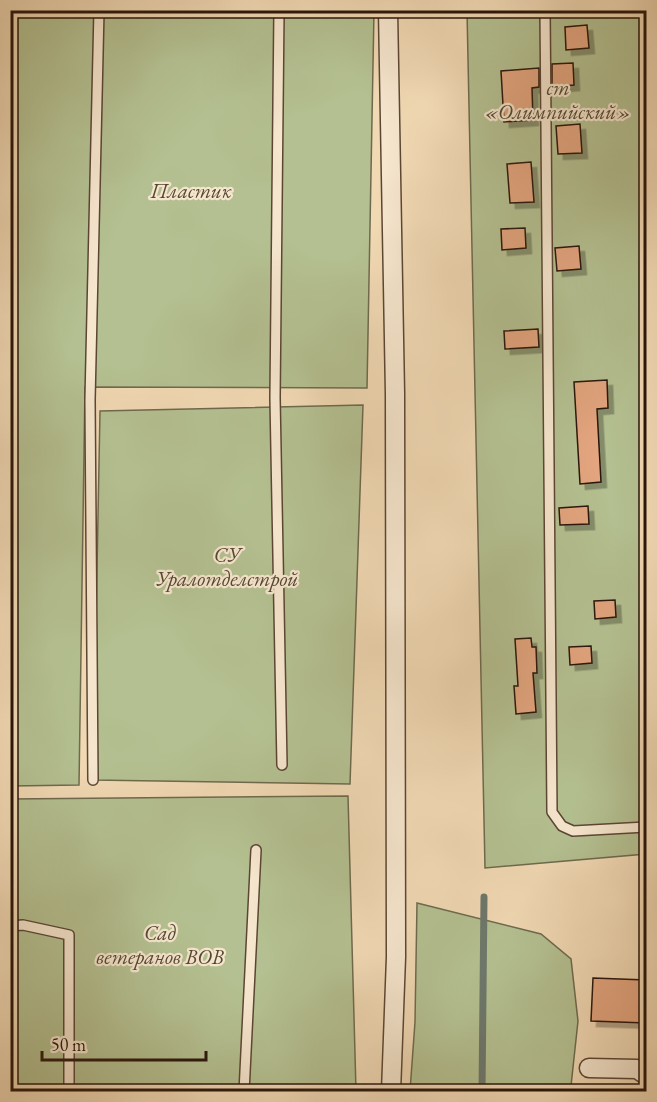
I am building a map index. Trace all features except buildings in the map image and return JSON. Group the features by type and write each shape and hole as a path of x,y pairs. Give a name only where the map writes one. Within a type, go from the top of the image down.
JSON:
{"street":[{"path":"388,10 395,454 396,957 391,1092"},
{"path":"589,1068 636,1069 646,1075"}],"lane":[{"path":"93,780 90,400 99,10"},
{"path":"279,10 274,398 282,765"},
{"path":"545,10 552,812 562,826 573,831 646,827"},
{"path":"244,1092 256,850"},
{"path":"10,926 24,925 69,935 69,1092"}],"green space":[{"name":"Пластик","path":"10,11 374,11 367,388 85,387 79,785 11,786"},
{"name":"ст «Олимпийский»","path":"467,11 646,11 646,854 485,868"},
{"name":"СУ Уралотделстрой","path":"363,405 350,784 93,780 100,411"},
{"name":"Сад ветеранов ВОВ","path":"348,796 356,1091 11,1091 10,799"},
{"path":"417,903 541,934 571,959 578,1021 571,1086 580,1091 410,1091 415,1022"}],"waterway":[{"path":"482,1092 484,897"}]}
